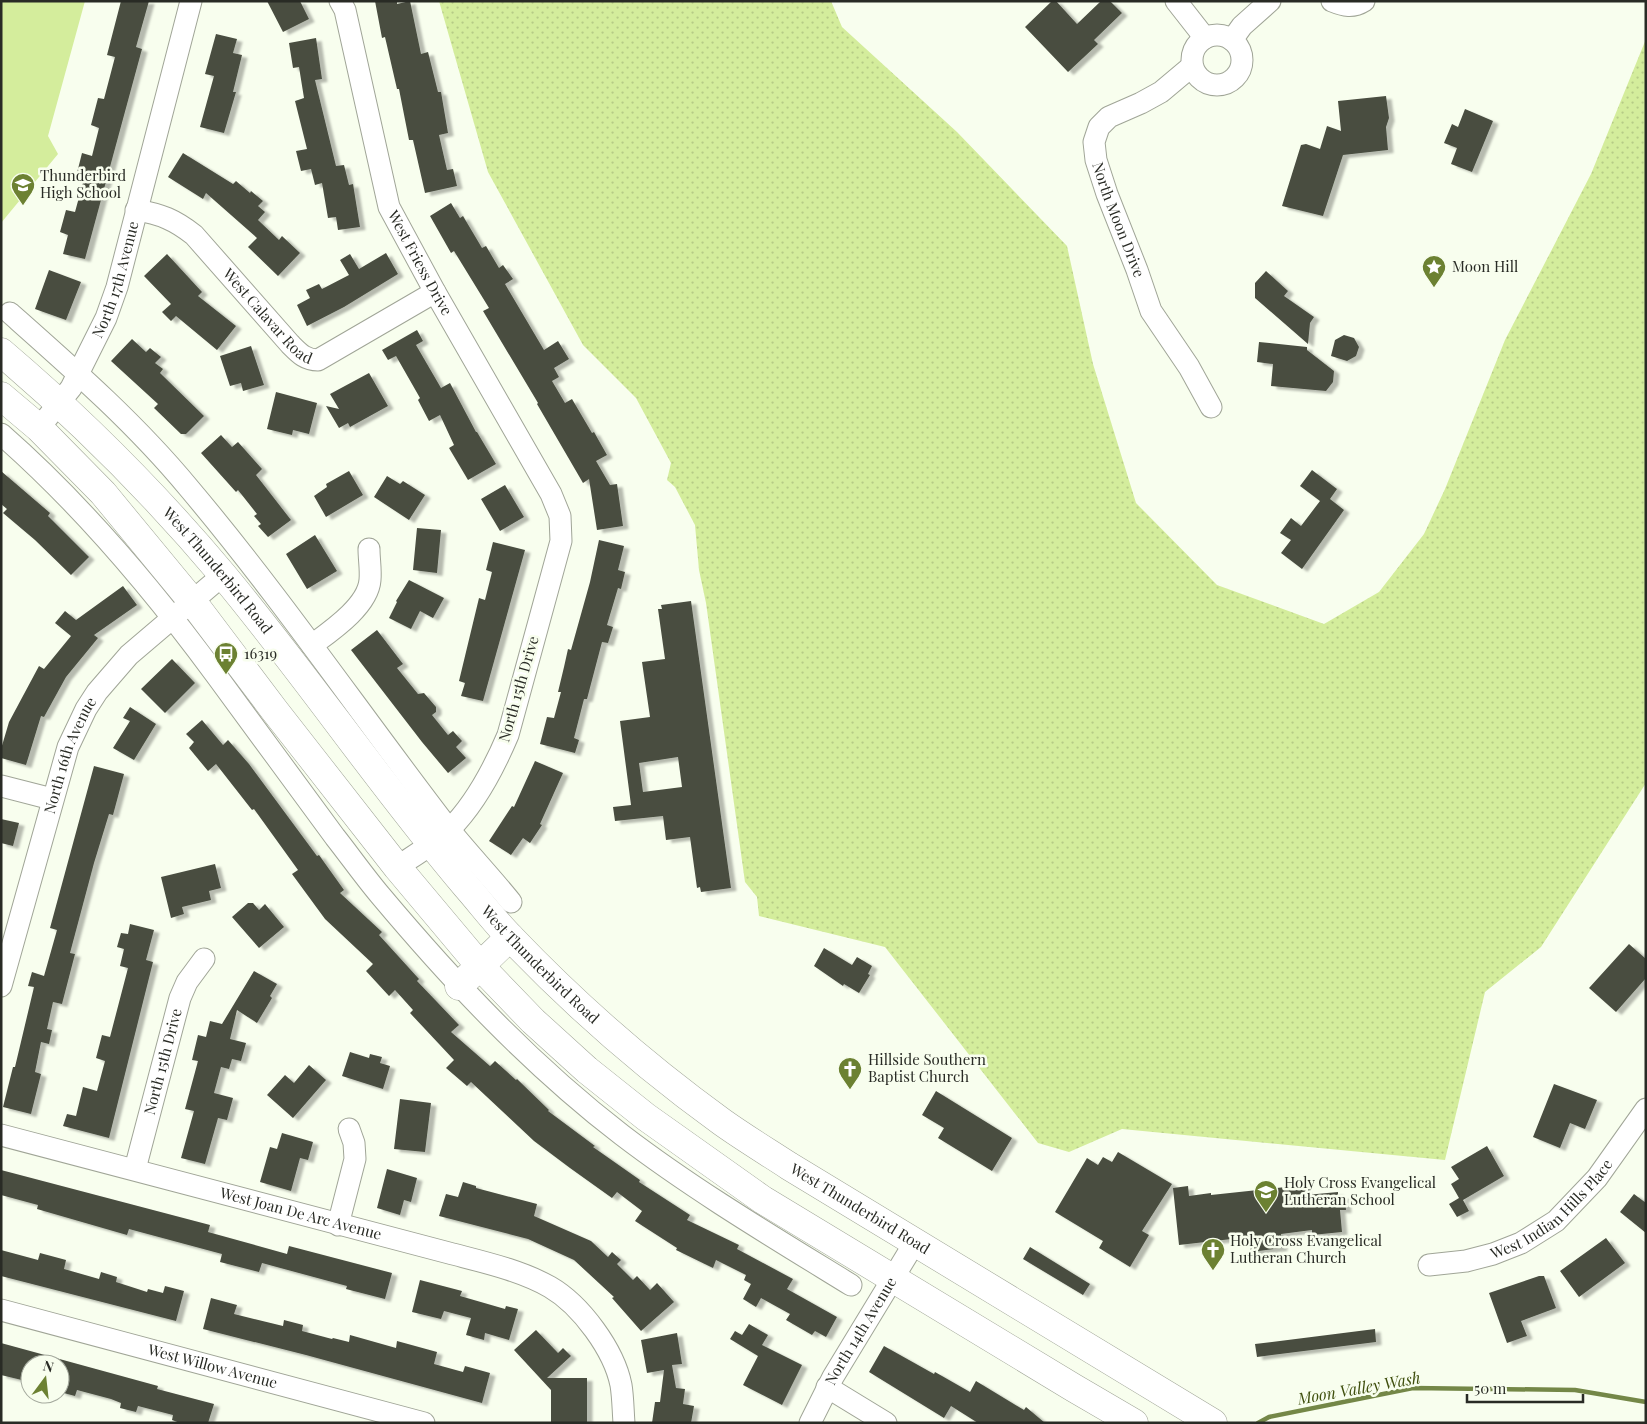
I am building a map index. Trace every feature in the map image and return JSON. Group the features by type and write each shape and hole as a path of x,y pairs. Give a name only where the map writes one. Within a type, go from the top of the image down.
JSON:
{"main road":[{"name":"West Thunderbird Road","path":"1,352 60,402 148,490 223,575 440,837 510,937 557,986 672,1084 724,1124 789,1166 1213,1423"},
{"path":"1,396 39,428 103,493 192,601 397,867 480,966 533,1021 587,1070 646,1117 756,1194 893,1279 1129,1420 1145,1381"},
{"path":"459,986 510,937"}],"street":[{"name":"North 17th Avenue","path":"39,428 72,388 106,318 191,1"},
{"name":"West Friess Drive","path":"340,1 345,10 389,207 555,503"},
{"path":"1176,1 1205,38"},
{"path":"1232,40 1242,26 1270,1"},
{"path":"1332,1 1344,6 1354,6 1364,1"},
{"path":"1214,35 1232,40 1238,47 1242,62 1237,76 1228,83 1217,86 1205,83 1196,75 1192,66 1195,48 1205,38 1214,35"},
{"name":"North Moon Drive","path":"1192,66 1161,92 1109,117 1099,127 1094,142 1096,160 1107,194 1151,311 1189,367 1210,407"},
{"name":"West Calavar Road","path":"136,210 157,213 179,223 194,235 290,344 300,354 310,360 318,360 435,292"},
{"name":"West Thunderbird Road","path":"10,313 128,420 187,485 249,561 312,646 440,837 512,902"},
{"path":"1,434 48,478 116,549 172,619 377,892 459,986 551,1075 621,1134 701,1192 851,1285"},
{"name":"North 15th Drive","path":"397,867 440,837 462,816 486,781 508,735 561,541 560,516 555,503"},
{"path":"312,646 346,618 360,602 370,581 369,549"},
{"name":"North 16th Avenue","path":"1,986 4,962 52,799 75,730 97,692 129,655 223,575"},
{"path":"1,786 52,799"},
{"name":"North 15th Drive","path":"135,1169 180,998 187,982 204,959"},
{"name":"West Indian Hills Place","path":"1429,1265 1466,1262 1493,1254 1521,1243 1556,1222 1597,1178 1646,1109"},
{"path":"338,1224 354,1159 354,1143 349,1129"},
{"name":"West Joan De Arc Avenue","path":"1,1135 511,1270 552,1288 588,1319 610,1357 621,1383 624,1423"},
{"path":"809,1259 824,1236"},
{"name":"North 14th Avenue","path":"810,1423 827,1387 915,1242"},
{"name":"West Willow Avenue","path":"1,1310 424,1423"},
{"path":"827,1387 886,1423"}],"green space":[{"name":"Thunderbird High School","path":"1,1 85,1 48,136 58,154 1,223"},
{"path":"439,1 831,1 842,27 957,132 1067,246 1093,364 1136,503 1217,585 1324,624 1379,592 1424,534 1445,489 1505,340 1591,174 1646,39 1646,783 1541,947 1485,992 1445,1160 1122,1129 1069,1152 1038,1143 885,947 759,916 757,897 745,882 706,603 699,570 695,525 675,487 667,480 671,463 636,398 583,345 488,172"}],"building":[{"path":"121,1 149,1 136,47 142,49 85,259 63,254 68,235 60,232 66,210 75,212 84,179 76,177 82,153 92,156 99,128 91,125 98,98 104,99 115,57 107,55"},
{"path":"267,1 300,1 309,19 283,32"},
{"path":"375,1 397,1 397,4 410,1 421,54 428,52 438,92 441,92 448,133 439,135 447,170 453,169 457,186 425,193 413,140 409,140 399,89 397,89 385,37 382,38"},
{"path":"1052,1 1056,1 1077,24 1101,1 1110,1 1122,13 1094,40 1098,44 1068,72 1025,27"},
{"path":"216,34 237,39 233,53 242,55 233,92 236,92 224,133 200,127 214,76 205,74"},
{"path":"316,38 322,79 315,80 336,166 344,165 349,185 353,184 360,227 338,230 336,217 328,218 322,183 315,185 311,169 301,171 296,151 307,149 295,101 304,98 299,67 293,68 289,43"},
{"path":"1386,96 1389,118 1386,127 1388,150 1343,155 1323,216 1282,206 1301,145 1306,144 1320,149 1327,126 1341,131 1338,101"},
{"path":"1465,109 1493,121 1472,172 1451,164 1457,148 1444,143 1452,124 1458,127"},
{"path":"183,153 233,184 236,181 263,201 258,206 265,212 258,220 279,240 282,236 300,253 278,276 248,247 257,238 206,193 203,199 168,177"},
{"path":"451,203 460,218 463,216 482,248 486,246 499,268 503,265 513,279 505,284 544,350 558,341 569,359 554,368 559,377 552,381 565,403 572,399 607,455 596,461 610,485 617,484 623,526 597,530 589,479 583,483 483,311 489,308 454,251 451,253 430,216"},
{"path":"386,253 398,274 344,307 307,326 297,305 310,298 306,290 319,284 322,289 349,275 340,260 350,254 359,269"},
{"path":"167,254 202,292 198,296 236,326 217,350 176,316 171,321 162,312 171,304 144,276"},
{"path":"49,270 81,282 66,320 35,309"},
{"path":"1266,271 1288,291 1284,296 1314,317 1310,323 1308,344 1255,298 1255,283"},
{"path":"417,330 423,341 416,345 441,388 450,383 476,432 496,464 468,480 449,448 454,445 440,415 429,421 418,400 420,398 396,356 388,360 382,350"},
{"path":"1344,335 1354,338 1359,347 1356,356 1347,361 1331,356 1335,340"},
{"path":"132,339 146,352 150,348 161,357 155,363 163,369 160,373 204,416 186,434 181,434 154,408 158,404 111,361"},
{"path":"1259,342 1307,347 1307,350 1334,371 1333,382 1326,391 1271,386 1273,364 1257,362"},
{"path":"251,346 264,385 243,391 241,383 230,386 220,356"},
{"path":"369,373 388,406 350,427 348,423 339,428 326,406 339,409 330,394"},
{"path":"276,392 317,403 309,434 293,430 292,435 267,429"},
{"path":"221,435 232,447 238,442 262,469 256,475 291,520 268,537 258,526 261,524 254,516 257,514 238,490 236,492 201,453"},
{"path":"1312,470 1337,489 1330,499 1344,510 1302,569 1281,553 1291,540 1280,533 1291,518 1301,526 1320,501 1300,486"},
{"path":"1,471 50,513 48,516 89,557 71,575 35,540 3,513 7,509 1,504"},
{"path":"349,471 363,495 326,517 314,496 327,487 326,484"},
{"path":"387,476 400,484 403,481 425,495 409,520 374,497"},
{"path":"505,485 524,517 500,531 481,499"},
{"path":"417,528 441,530 437,573 413,570"},
{"path":"315,535 337,571 307,589 286,554"},
{"path":"599,540 624,546 618,570 625,572 621,589 618,588 607,625 613,627 608,643 602,642 587,699 584,699 574,738 579,740 575,753 540,744 547,717 554,718 561,692 558,692 568,649 571,650 590,582"},
{"path":"493,542 525,550 483,701 461,696 465,683 459,681 479,598 485,600 492,572 486,570"},
{"path":"409,580 444,598 433,618 420,611 411,629 389,618 396,601"},
{"path":"123,586 137,605 94,635 98,638 66,677 44,717 41,716 26,765 1,758 1,749 9,722 39,666 44,669 71,636 55,623 65,611 76,620"},
{"path":"691,601 731,888 701,892 700,887 697,888 690,837 666,840 663,816 615,821 613,807 631,805 620,721 650,717 642,662 665,659 658,609 662,609 661,605","holes":["678,757 682,787 643,792 639,763"]},
{"path":"377,630 403,664 397,668 418,694 424,693 436,707 436,712 432,715 448,735 453,731 462,741 456,747 466,758 448,773 351,650"},
{"path":"172,659 195,683 165,713 141,689"},
{"path":"130,707 156,724 134,760 113,748 130,721 123,718"},
{"path":"202,720 223,745 228,740 249,764 344,890 340,893 382,932 379,935 419,979 417,981 459,1025 451,1032 490,1066 495,1061 517,1079 548,1111 595,1146 593,1147 640,1180 639,1182 690,1215 687,1220 739,1245 737,1249 793,1279 787,1289 837,1317 826,1337 815,1331 812,1335 786,1320 790,1314 761,1298 756,1307 743,1299 751,1284 744,1280 746,1275 716,1260 713,1268 676,1250 677,1248 635,1221 642,1211 617,1192 612,1198 570,1168 534,1141 471,1082 467,1086 446,1068 454,1060 410,1013 413,1010 395,990 389,996 366,971 373,964 325,919 292,874 298,870 254,809 252,810 216,764 208,771 189,748 194,742 186,734"},
{"path":"535,761 563,773 540,824 542,825 530,843 523,838 511,855 489,841 512,806 514,807"},
{"path":"94,766 124,774 113,815 109,814 94,863 70,953 75,954 62,1004 53,1002 47,1029 52,1030 49,1044 41,1042 35,1072 41,1074 31,1114 3,1107 13,1067 15,1067 34,987 28,986 32,972 44,976 57,930 50,928"},
{"path":"1,819 19,823 13,846 1,843"},
{"path":"215,864 221,888 209,891 211,900 182,907 184,914 171,918 161,877"},
{"path":"248,903 253,903 259,910 265,904 284,927 259,948 232,917"},
{"path":"130,924 154,930 146,960 153,962 109,1138 63,1126 67,1114 76,1116 83,1087 97,1091 105,1061 96,1058 102,1035 110,1037 128,968 120,966 124,949 117,947 121,933 128,934"},
{"path":"1629,944 1646,959 1646,978 1616,1012 1589,988"},
{"path":"824,948 852,965 857,957 872,966 868,974 870,975 859,993 844,984 843,986 814,966"},
{"path":"254,971 277,984 270,996 272,998 257,1023 237,1010 230,1039 246,1043 241,1061 232,1059 229,1069 221,1067 214,1093 233,1098 227,1120 218,1118 205,1164 181,1158 194,1111 185,1109 198,1061 192,1060 198,1035 206,1037 210,1021 222,1024"},
{"path":"350,1052 369,1058 370,1054 382,1057 380,1063 390,1066 383,1089 342,1076"},
{"path":"309,1065 326,1080 293,1118 267,1095 285,1075 294,1083"},
{"path":"1554,1084 1597,1100 1585,1129 1570,1123 1560,1148 1533,1137"},
{"path":"936,1091 1012,1138 992,1171 938,1138 944,1128 922,1115"},
{"path":"400,1099 431,1103 425,1152 394,1149"},
{"path":"282,1133 313,1142 308,1160 300,1158 291,1191 260,1182 270,1147 277,1149"},
{"path":"1487,1146 1504,1176 1463,1200 1469,1211 1457,1217 1449,1204 1459,1198 1451,1184 1459,1179 1451,1167"},
{"path":"1118,1152 1172,1184 1142,1231 1149,1235 1130,1267 1099,1248 1103,1241 1055,1212 1087,1158 1098,1165 1103,1157 1112,1162"},
{"path":"387,1169 417,1178 411,1202 404,1200 400,1215 377,1208"},
{"path":"1,1170 210,1225 208,1232 287,1254 289,1246 392,1273 385,1299 346,1289 347,1286 262,1263 259,1272 220,1262 222,1254 129,1229 127,1235 37,1209 38,1205 1,1195"},
{"path":"463,1182 476,1186 476,1188 537,1204 534,1216 591,1241 608,1257 612,1252 621,1260 617,1264 633,1280 637,1276 650,1290 657,1283 674,1302 641,1331 612,1298 614,1297 574,1260 528,1239 439,1216 446,1194 458,1197"},
{"path":"1305,1185 1306,1195 1338,1192 1338,1197 1345,1196 1346,1210 1340,1210 1342,1232 1312,1235 1312,1230 1281,1234 1282,1248 1251,1252 1249,1237 1179,1245 1173,1188 1188,1186 1189,1196"},
{"path":"1634,1194 1646,1203 1646,1233 1620,1212"},
{"path":"1606,1238 1625,1263 1579,1297 1560,1271"},
{"path":"1030,1247 1090,1284 1083,1295 1023,1259"},
{"path":"1,1250 38,1260 40,1253 66,1260 64,1269 99,1279 101,1272 117,1277 116,1282 147,1292 148,1289 163,1293 165,1286 184,1291 176,1321 1,1276"},
{"path":"1544,1276 1556,1308 1521,1321 1527,1336 1507,1343 1489,1293"},
{"path":"420,1280 462,1291 460,1296 505,1309 506,1306 518,1309 509,1340 485,1333 484,1340 466,1335 471,1318 444,1311 441,1319 412,1312"},
{"path":"211,1298 237,1305 234,1314 283,1326 284,1320 303,1325 302,1331 332,1339 349,1342 350,1335 396,1348 397,1341 437,1352 434,1364 463,1372 465,1366 490,1373 482,1403 203,1329"},
{"path":"749,1324 768,1335 762,1345 802,1365 782,1405 743,1385 758,1356 730,1339 735,1331 742,1335"},
{"path":"1375,1329 1376,1342 1257,1357 1255,1344"},
{"path":"536,1330 558,1353 563,1348 571,1356 547,1378 587,1378 587,1423 551,1423 551,1390 514,1350"},
{"path":"677,1333 682,1364 672,1365 676,1388 685,1389 683,1404 694,1406 691,1423 652,1423 655,1402 660,1402 664,1370 647,1373 641,1340"},
{"path":"1,1343 41,1354 20,1354 20,1380 1,1375"},
{"path":"884,1346 970,1392 976,1381 1024,1410 1026,1407 1045,1423 978,1423 951,1406 944,1418 869,1372"},
{"path":"70,1362 158,1386 157,1389 214,1404 208,1423 180,1423 172,1420 173,1415 138,1406 136,1412 120,1408 121,1403 77,1390 75,1396 70,1395"}],"waterway":[{"name":"Moon Valley Wash","path":"1258,1423 1269,1417 1413,1388 1575,1390 1646,1402"}],"place":[{"name":"Thunderbird High School","path":"23,206"},
{"name":"Moon Hill","path":"1434,288"},
{"name":"16319","path":"226,675"},
{"name":"Hillside Southern Baptist Church","path":"850,1090"},
{"name":"Holy Cross Evangelical Lutheran School","path":"1266,1213"},
{"name":"Holy Cross Evangelical Lutheran Church","path":"1213,1271"}]}
